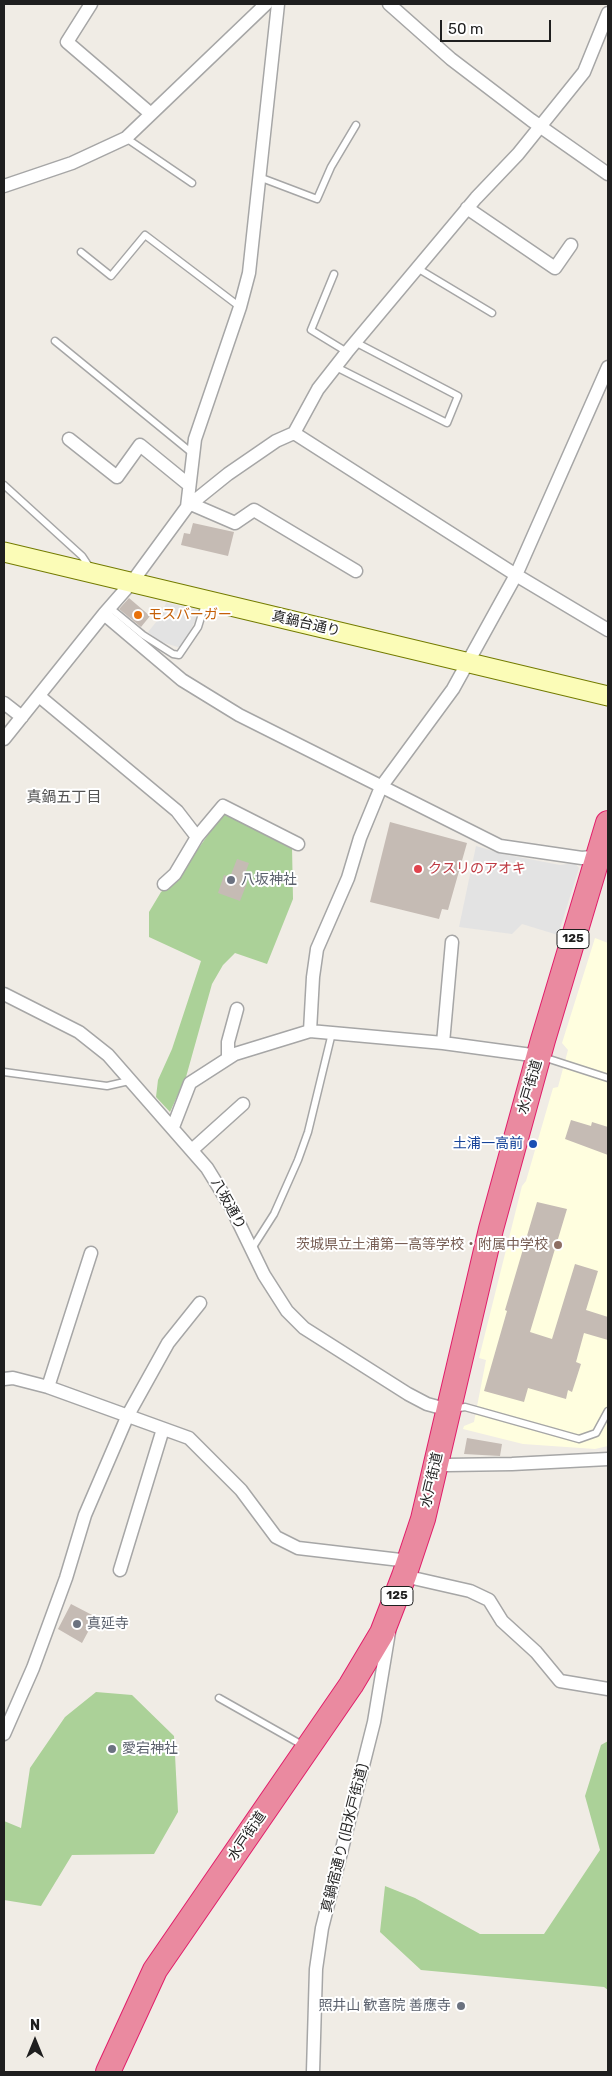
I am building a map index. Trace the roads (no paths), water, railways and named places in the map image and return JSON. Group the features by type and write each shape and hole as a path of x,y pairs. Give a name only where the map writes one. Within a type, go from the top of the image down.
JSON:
{"highway":[{"name":"水戸街道","path":"108,2072 155,1970 370,1654 393,1605 423,1519 491,1229 539,1056 603,856 608,823"}],"street":[{"path":"90,4 67,42 151,114"},
{"path":"4,186 72,163 126,138 266,4"},
{"path":"189,505 192,453 240,307 249,273 278,4"},
{"path":"389,4 452,59 608,174"},
{"path":"4,739 40,696 106,610 132,582 189,505 228,474 276,441 294,433 318,389 355,342 467,208 541,126 584,72 608,13"},
{"path":"467,208 555,268 571,245"},
{"path":"310,1031 313,977 317,949 348,878 360,838 381,788 454,689 516,575 608,367"},
{"path":"294,433 516,575 608,630"},
{"path":"69,439 117,477 140,445 189,485"},
{"path":"189,505 235,522 254,510 356,571"},
{"name":"真鍋台通り","path":"4,552 608,696"},
{"path":"106,610 182,680 240,715 381,788 500,846 582,858 603,856"},
{"path":"40,696 177,811 196,837"},
{"path":"4,703 22,717"},
{"path":"164,884 175,874 196,837 223,806 298,844"},
{"path":"443,1044 452,942"},
{"name":"八坂通り","path":"4,994 52,1016 97,1044 173,1127 207,1168 232,1207 264,1275 287,1311 304,1328 408,1394 427,1404 449,1410"},
{"path":"228,1058 228,1042 237,1008"},
{"path":"173,1127 190,1083 228,1058 267,1042 310,1031 443,1044 539,1056"},
{"path":"192,1149 243,1104"},
{"path":"48,1387 90,1253"},
{"path":"4,1734 33,1668 66,1578 85,1516 128,1415 168,1343 200,1303"},
{"path":"4,1379 13,1378 48,1387 189,1438 241,1490 276,1537 298,1548 407,1568 470,1591 489,1600 502,1622 536,1652 560,1681 608,1689"},
{"path":"120,1570 163,1429"},
{"path":"436,1463 447,1465 512,1464 608,1459"},
{"name":"真鍋宿通り (旧水戸街道)","path":"313,2072 316,1969 322,1928 374,1722 393,1605"}],"lane":[{"path":"259,177 317,199 331,167 356,125"},
{"path":"126,138 192,183"},
{"path":"81,252 111,276 145,235 240,307"},
{"path":"417,268 492,313"},
{"path":"334,274 310,330 347,352"},
{"path":"55,341 192,453"},
{"path":"336,367 447,423 458,396 355,342"},
{"path":"4,485 82,556 94,573"},
{"path":"106,610 173,654 179,655 198,627 206,600"},
{"path":"251,1250 274,1214 298,1160 308,1132 332,1033"},
{"path":"539,1056 608,1078"},
{"path":"4,1072 107,1086 129,1081"},
{"path":"449,1410 465,1407 579,1439 596,1433 608,1411"},
{"path":"219,1698 307,1747"}],"place":[{"name":"モスバーガー","path":"138,615"},
{"name":"クスリのアオキ","path":"418,869"},
{"name":"八坂神社","path":"231,880"},
{"name":"土浦一高前","path":"533,1144"},
{"name":"茨城県立土浦第一高等学校・附属中学校","path":"558,1245"},
{"name":"真延寺","path":"77,1624"},
{"name":"愛宕神社","path":"112,1749"},
{"name":"照井山 歓喜院 善應寺","path":"461,2006"}],"district":[{"name":"真鍋五丁目","path":"64,798"}]}
